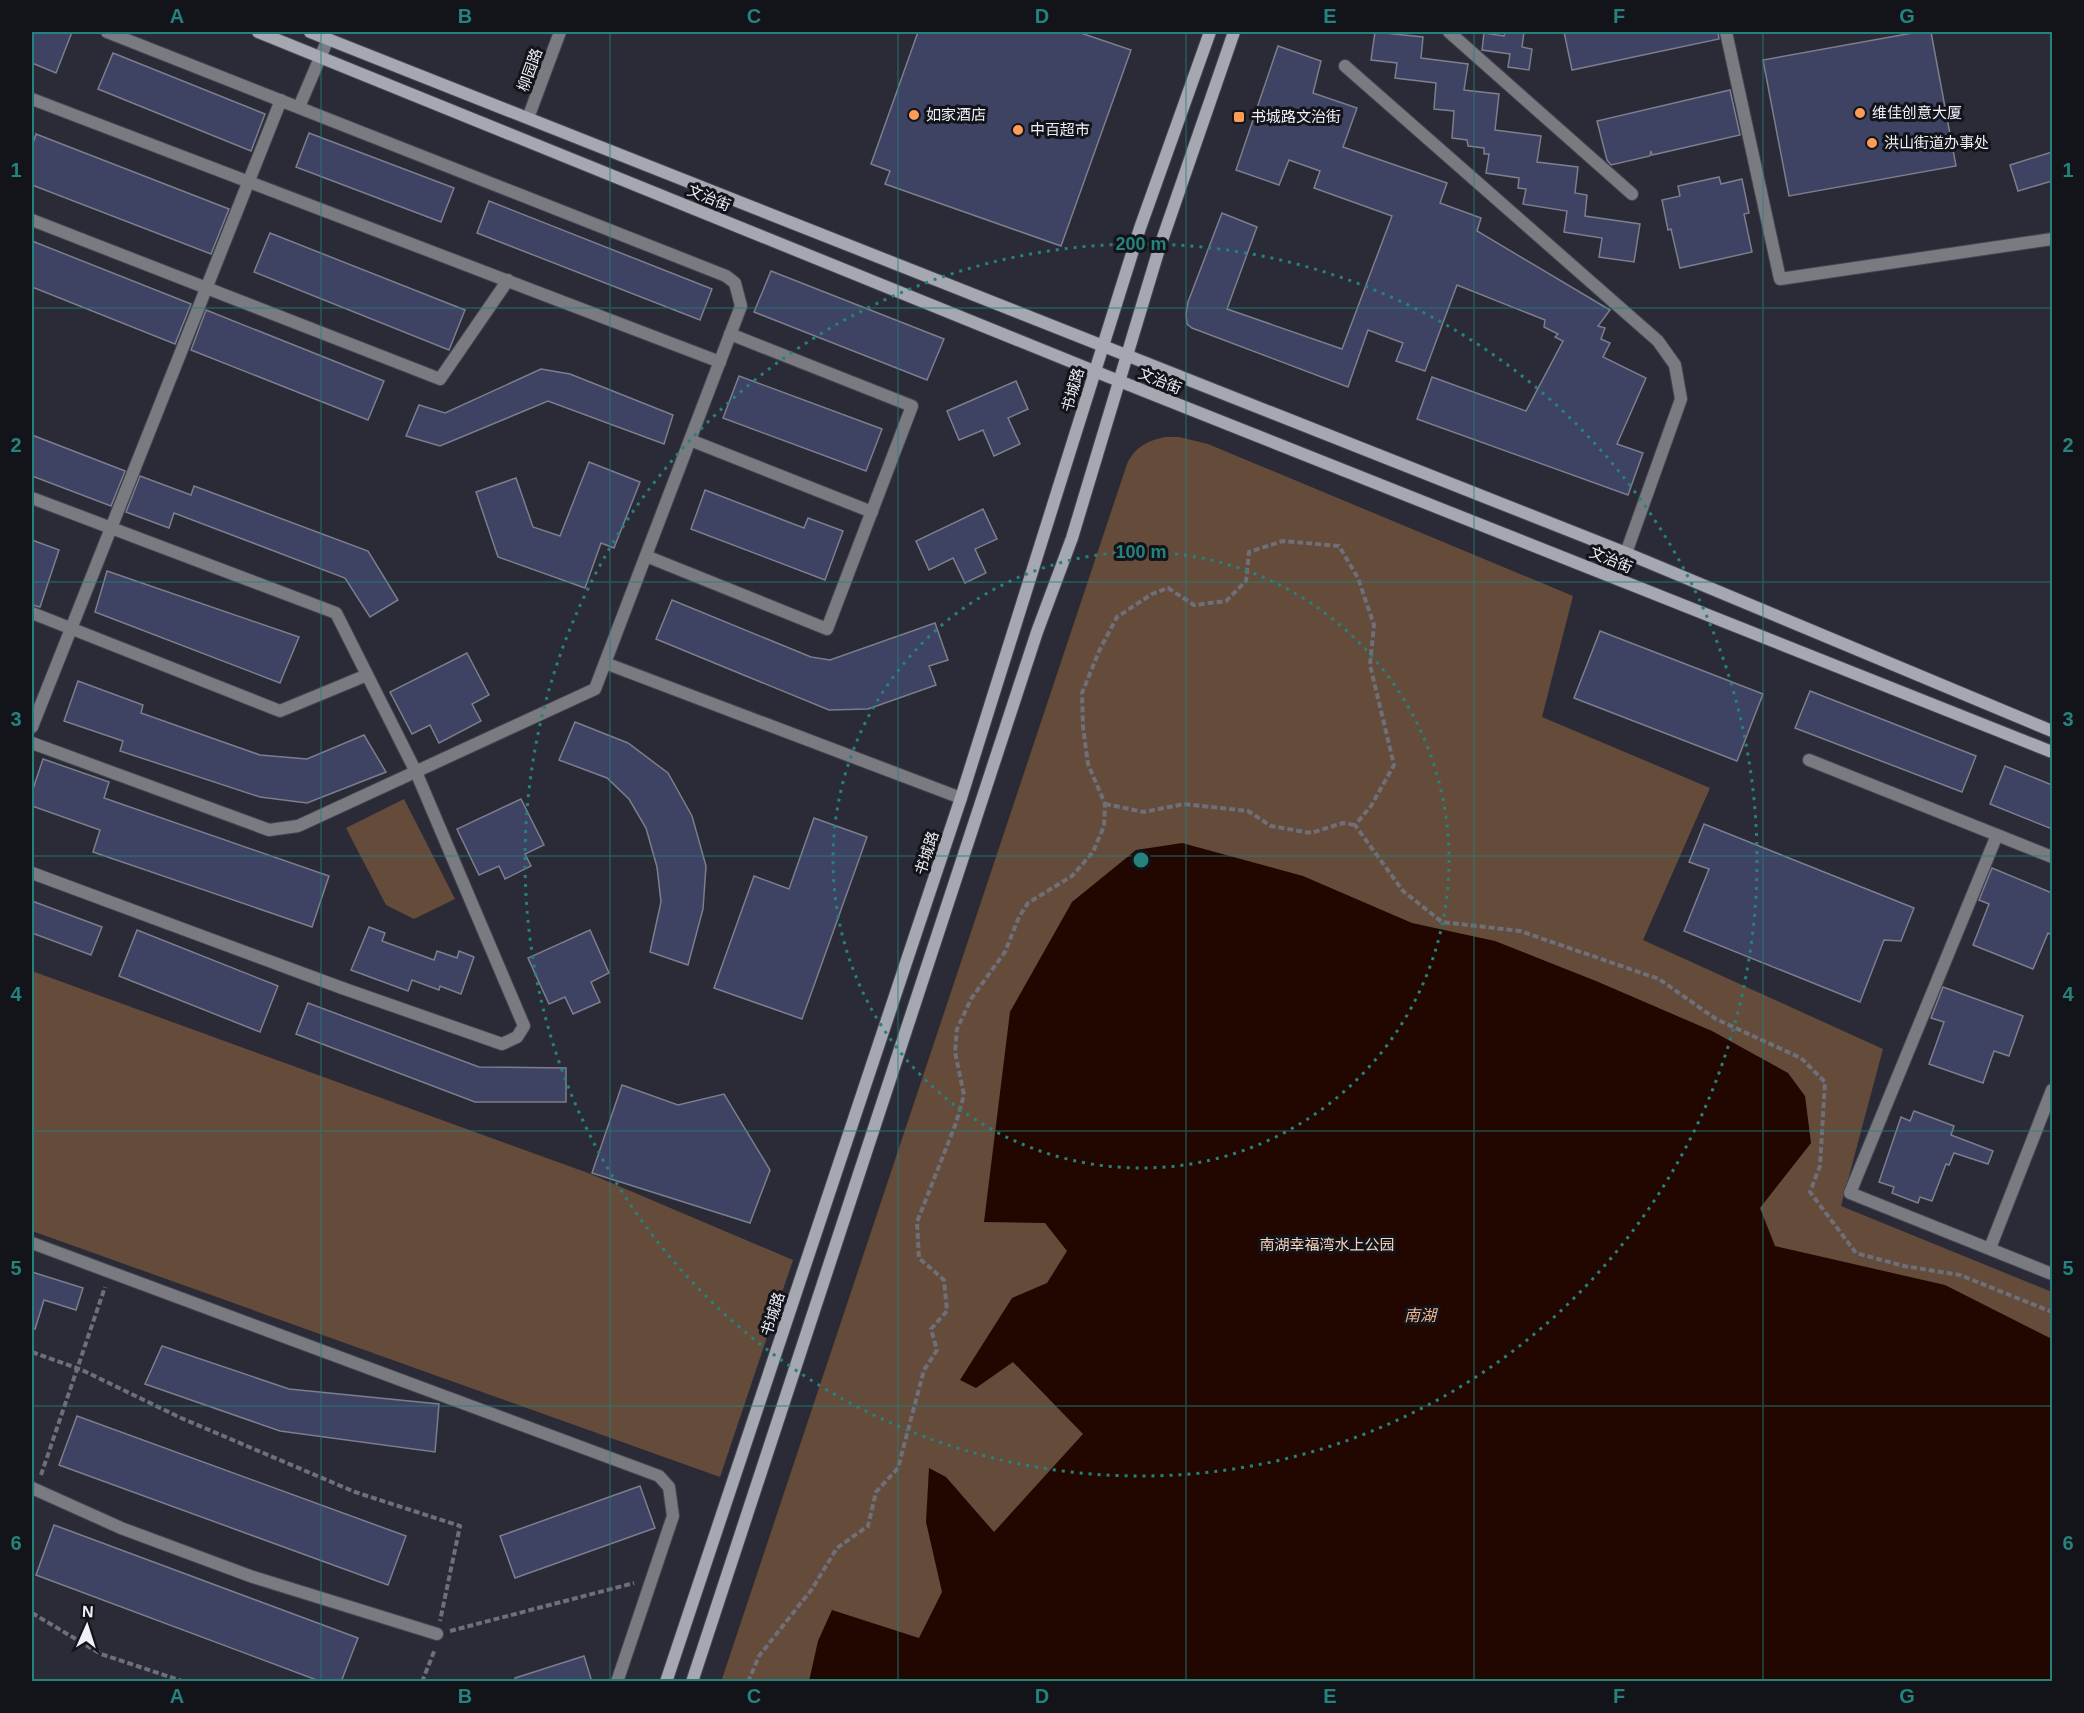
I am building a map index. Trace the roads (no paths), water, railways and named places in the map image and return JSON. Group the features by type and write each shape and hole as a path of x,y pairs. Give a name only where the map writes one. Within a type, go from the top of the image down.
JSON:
{"main road":[{"name":"文治街","path":"258,32 1094,371 2052,752"},
{"name":"文治街","path":"310,32 1626,553 2052,731"},
{"name":"书城路","path":"666,1682 961,798 1140,228 1209,32"},
{"path":"692,1682 1033,643 1072,538 1159,249 1234,32"}],"street":[{"path":"32,743 269,830 298,826 595,689 741,306 735,283 726,276 107,32"},
{"name":"柳园路","path":"528,118 560,32"},
{"path":"1449,32 1632,194"},
{"path":"1726,32 1780,279 2052,239"},
{"path":"298,107 328,39"},
{"path":"1345,66 1658,341 1675,365 1681,399 1626,553"},
{"path":"32,99 720,362"},
{"path":"32,727 281,100"},
{"path":"32,220 440,379 508,280"},
{"path":"646,556 827,629 872,512 912,406 730,334"},
{"path":"690,440 872,512"},
{"path":"32,498 336,613 416,772 524,1026 517,1037 502,1044 342,988 32,873"},
{"path":"32,613 280,711 367,675"},
{"path":"605,663 961,798"},
{"path":"1809,760 2052,857"},
{"path":"1997,835 1850,1193 2052,1274"},
{"path":"1990,1248 2052,1090"},
{"path":"32,1243 659,1476 669,1487 673,1516 617,1682"},
{"path":"34,1489 121,1528 253,1577 437,1634"}],"water":[{"name":"南湖","path":"1182,843 1303,876 1412,923 1495,941 1712,1031 1788,1073 1805,1096 1811,1143 1760,1208 1775,1246 1945,1285 2052,1339 2052,1681 809,1681 818,1641 832,1610 919,1638 942,1592 926,1522 929,1468 946,1477 994,1532 1083,1434 1013,1362 976,1388 960,1380 1012,1298 1047,1283 1067,1251 1045,1223 984,1222 1010,1012 1072,902 1136,850"}],"place":[{"name":"维佳创意大厦","path":"1860,113"},
{"name":"如家酒店","path":"914,115"},
{"name":"书城路文治街","path":"1239,117"},
{"name":"中百超市","path":"1018,130"},
{"name":"洪山街道办事处","path":"1872,143"}],"park label":[{"name":"南湖幸福湾水上公园","path":"1327,1245"}]}
